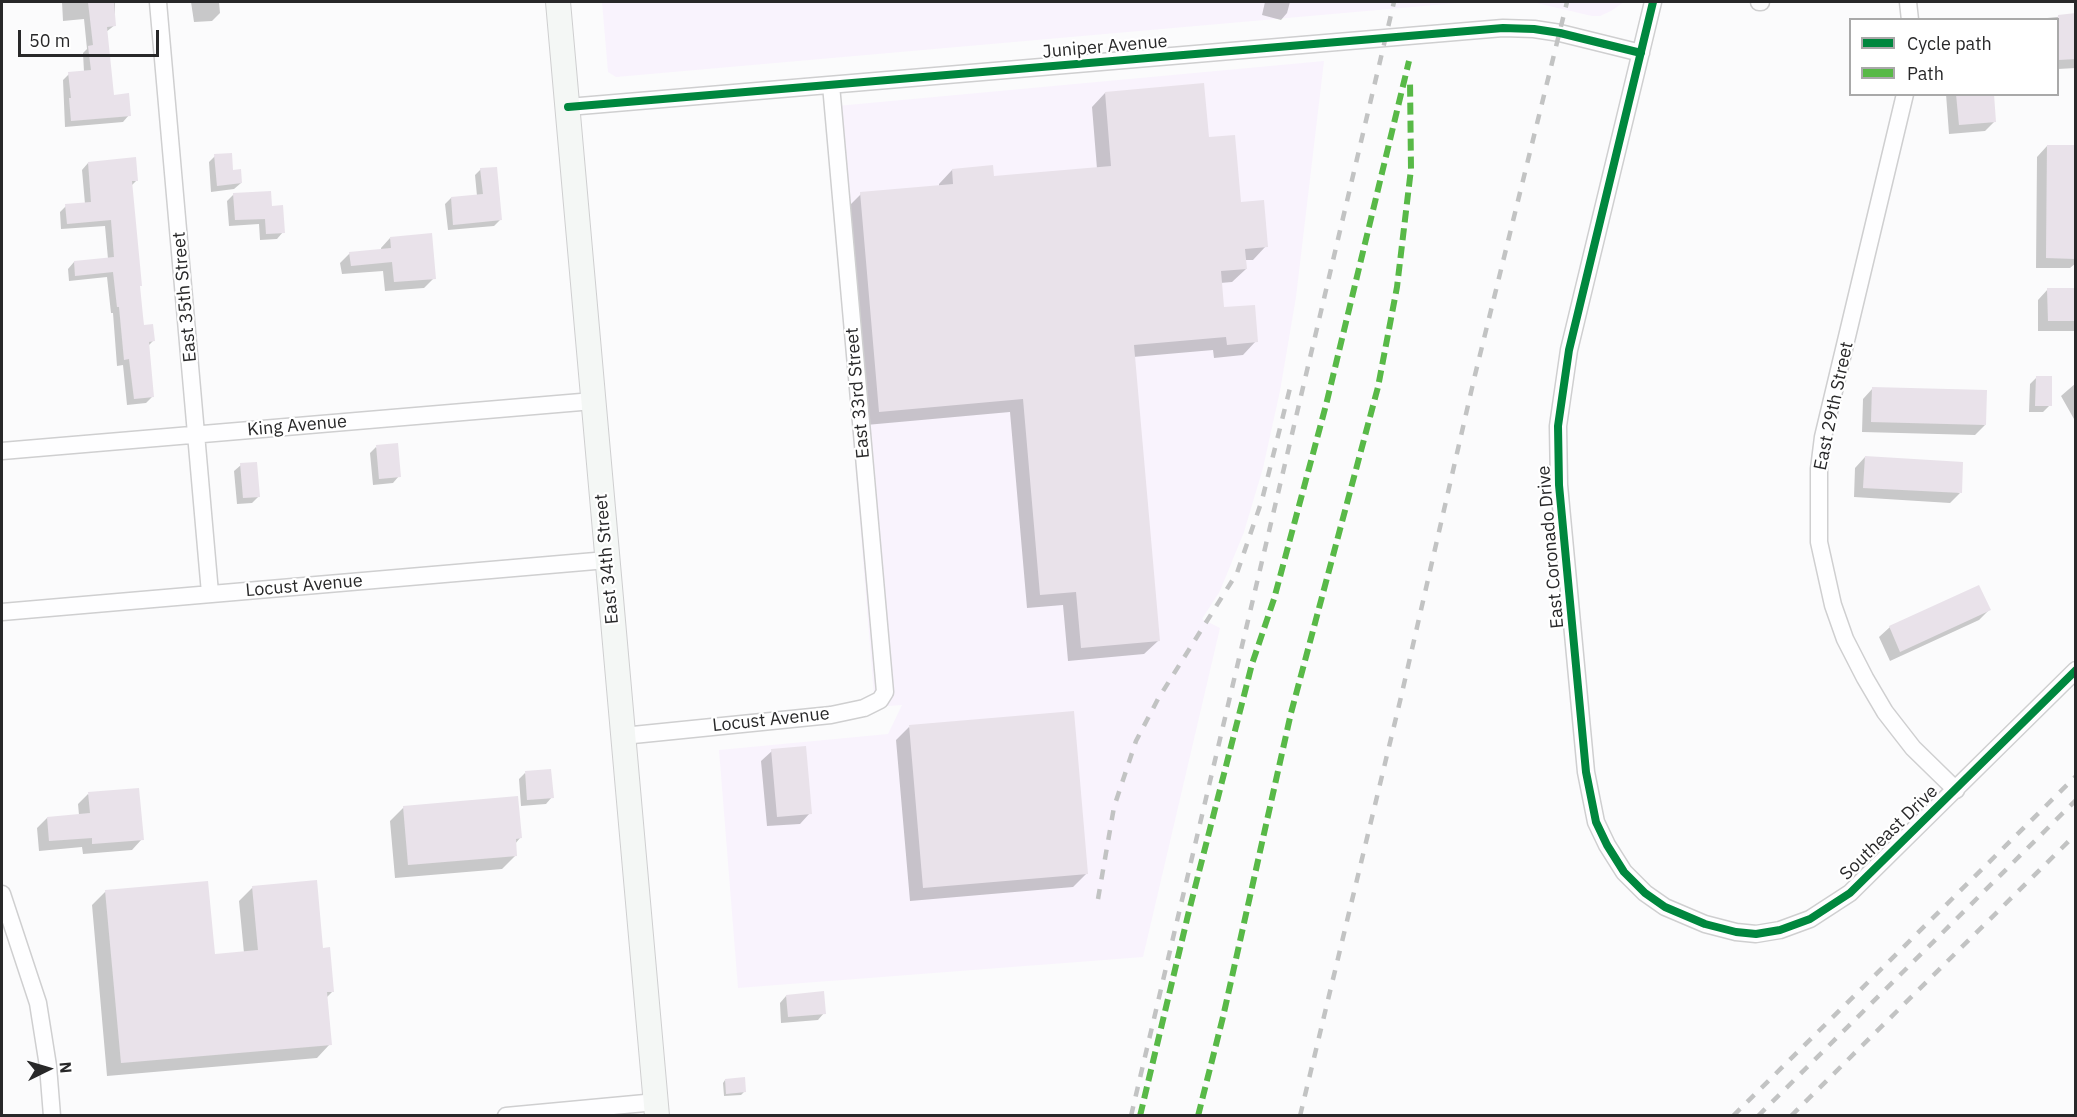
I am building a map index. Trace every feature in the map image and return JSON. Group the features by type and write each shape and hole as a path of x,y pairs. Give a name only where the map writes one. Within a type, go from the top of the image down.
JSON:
{"main road":[{"name":"East 34th Street","path":"558,2 656,1109"}],"street":[{"name":"East 35th Street","path":"158,2 210,593"},
{"name":"East Coronado Drive","path":"1653,2 1569,350 1558,426 1559,485 1586,772 1596,822 1607,845 1631,879 1665,908 1685,917"},
{"path":"1908,2 1910,18"},
{"name":"Juniper Avenue","path":"568,107 1503,28 1560,33 1641,53"},
{"name":"East 33rd Street","path":"831,85 885,693 880,700"},
{"name":"East 29th Street","path":"1905,96 1823,437 1819,469 1819,542 1833,605 1845,639 1865,678 1885,712 1913,748 1956,790"},
{"name":"King Avenue","path":"2,451 593,401"},
{"name":"Locust Avenue","path":"2,612 607,560"},
{"name":"Southeast Drive","path":"1685,917 1736,932 1756,934 1780,930 1810,919 1850,892 2076,670"},
{"name":"Locust Avenue","path":"623,736 831,715 864,708 880,700"},
{"path":"2,894 38,1003 48,1066 51,1116"},
{"path":"506,1116 656,1109"}],"shaded area":[{"path":"602,2 1469,2 616,77 608,72"},
{"path":"1532,2 1624,2 1600,16 1592,16"},
{"path":"1324,61 1296,297 1280,391 1263,468 1244,532 1220,591 1202,619 1220,628 1143,957 738,988 719,750 888,734 902,705 875,707 826,107"}],"building":[{"path":"88,2 114,2 116,26 107,27 114,95 129,93 131,116 71,121 68,72 91,70 88,46 93,45"},
{"path":"2076,13 2076,59 2059,60 2058,15"},
{"path":"1204,83 1209,137 1235,135 1241,202 1264,200 1268,247 1245,249 1247,269 1221,271 1224,307 1255,305 1258,342 1227,345 1226,337 1134,345 1160,641 1081,648 1076,592 1040,595 1023,399 879,412 860,192 953,184 952,169 993,165 994,176 1111,166 1105,92"},
{"path":"1956,96 1994,96 1996,122 1959,125"},
{"path":"2047,145 2076,145 2076,259 2046,258"},
{"path":"232,153 233,170 241,169 242,183 217,186 214,154"},
{"path":"136,157 138,181 132,181 143,316 144,325 153,324 155,341 149,342 154,397 134,399 129,359 124,360 113,272 75,276 74,261 114,257 111,220 67,224 65,204 91,202 88,162"},
{"path":"497,167 502,220 453,225 451,197 483,194 480,168"},
{"path":"271,191 272,206 283,205 285,233 266,234 265,219 235,220 233,193"},
{"path":"432,233 436,279 394,282 392,262 351,266 349,252 391,248 390,237"},
{"path":"2047,288 2076,288 2076,321 2048,321"},
{"path":"2036,376 2052,376 2052,406 2035,406"},
{"path":"1872,387 1987,390 1986,425 1871,422"},
{"path":"398,443 401,477 379,479 376,445"},
{"path":"1865,456 1963,462 1962,493 1863,488"},
{"path":"257,462 260,497 243,498 240,463"},
{"path":"1979,585 1991,610 1900,652 1889,626"},
{"path":"1074,711 1088,874 923,888 909,725"},
{"path":"806,746 812,814 777,817 771,749"},
{"path":"551,769 554,798 527,800 525,771"},
{"path":"139,788 144,840 92,844 92,838 49,841 47,817 90,813 88,792"},
{"path":"518,796 522,838 516,839 517,856 408,865 403,806"},
{"path":"317,880 323,948 330,947 334,992 327,992 332,1045 121,1063 105,890 208,881 215,954 258,950 252,886"},
{"path":"824,991 826,1014 788,1017 786,995"},
{"path":"745,1077 746,1092 726,1094 725,1079"}],"railway":[{"path":"1131,1116 1394,2"},
{"path":"1300,1116 1401,697 1475,375 1567,2"},
{"path":"1098,899 1114,807 1136,741 1158,699 1237,573 1262,500 1291,384"},
{"path":"1733,1116 2076,776"},
{"path":"1758,1116 2076,800"},
{"path":"1791,1116 2076,834"}],"marked path":[{"path":"1140,1116 1252,664 1274,599 1326,405 1409,61"},
{"path":"1198,1116 1223,1017 1291,713 1378,387 1397,287 1411,169 1410,79"}],"cycle path":[{"path":"1653,2 1569,350 1558,426 1559,485 1586,772 1596,822 1624,872 1645,893 1665,907 1705,924 1736,932 1756,934 1780,930 1810,919 1850,893 2076,670"},
{"path":"568,107 1503,28 1560,33 1641,53"}]}
